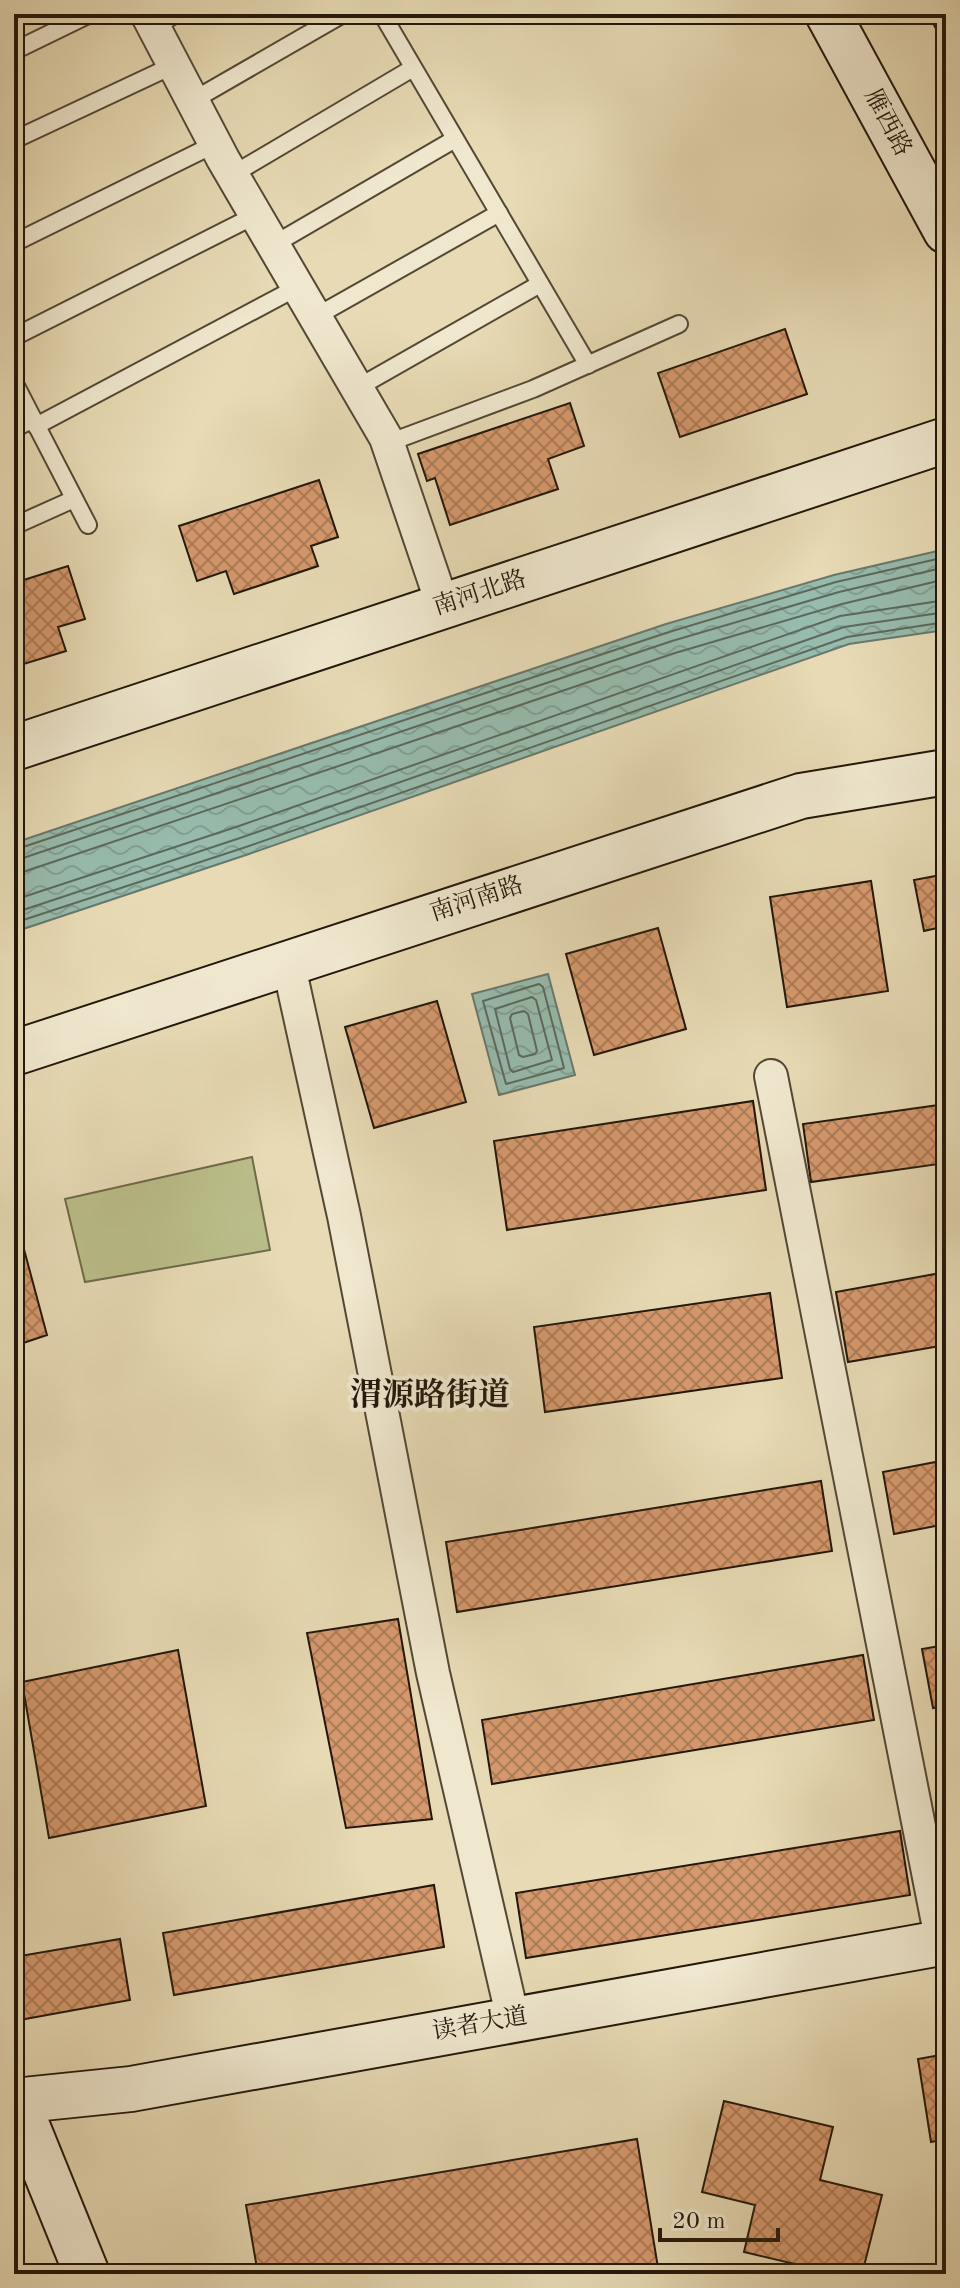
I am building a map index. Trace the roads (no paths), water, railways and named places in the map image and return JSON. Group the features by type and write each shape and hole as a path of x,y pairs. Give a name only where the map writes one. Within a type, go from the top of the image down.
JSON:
{"street":[{"name":"雁西路","path":"828,14 946,231"},
{"path":"159,18 174,65 215,144 388,443 443,606"},
{"name":"南河北路","path":"14,748 946,440"},
{"name":"南河南路","path":"14,1053 801,796 946,772"},
{"path":"288,962 344,1216 433,1673 513,2019"},
{"path":"771,1076 944,1942"},
{"name":"读者大道","path":"16,2101 131,2089 944,1942"},
{"path":"16,2101 87,2274"}],"lane":[{"path":"14,51 90,14"},
{"path":"192,101 343,14"},
{"path":"382,14 588,365"},
{"path":"14,140 174,65"},
{"path":"232,175 413,68"},
{"path":"273,245 455,139"},
{"path":"14,243 215,144"},
{"path":"315,317 499,213"},
{"path":"14,337 256,215"},
{"path":"357,388 540,284"},
{"path":"14,429 35,422 298,287"},
{"path":"388,443 533,389 679,324"},
{"path":"14,382 88,525"},
{"path":"14,526 74,499"}],"water":[{"path":"946,549 946,630 849,644 249,854 14,932 14,843 666,624 834,575"},
{"path":"548,974 575,1075 499,1095 472,994"}],"district":[{"name":"渭源路街道","path":"430,1397"}]}
